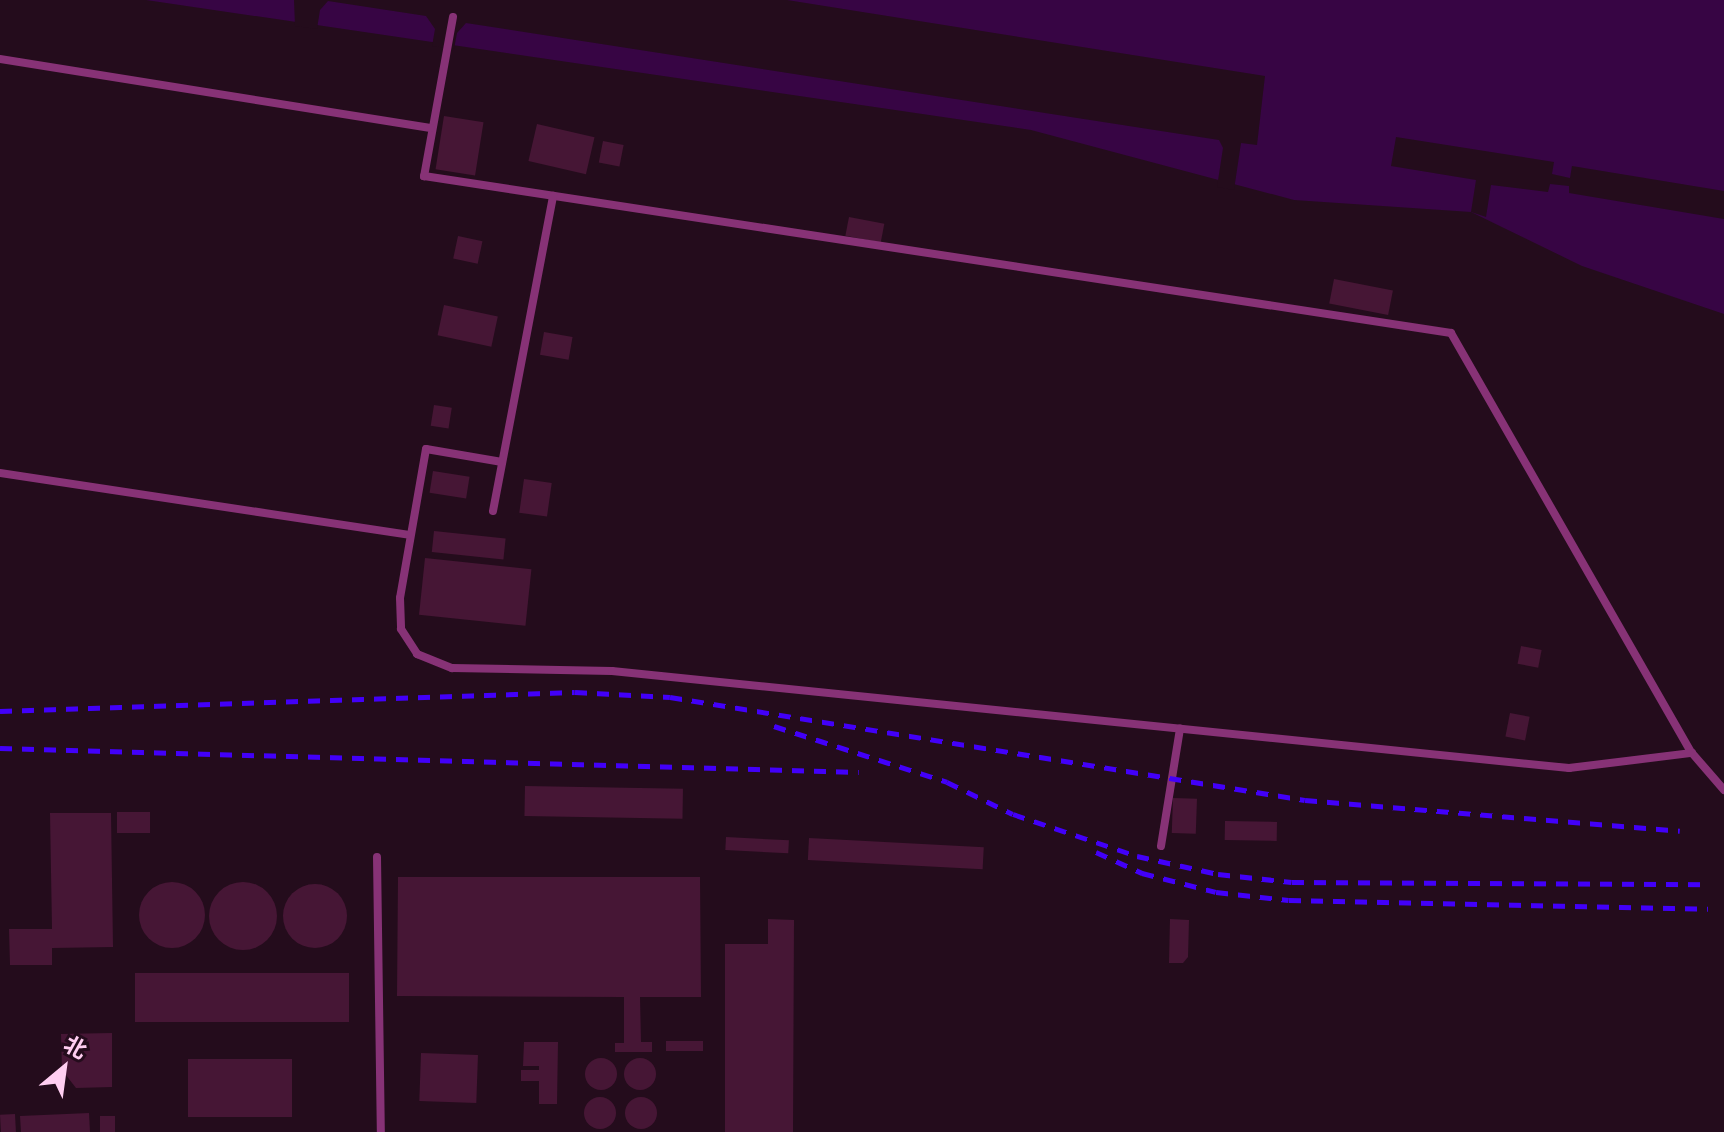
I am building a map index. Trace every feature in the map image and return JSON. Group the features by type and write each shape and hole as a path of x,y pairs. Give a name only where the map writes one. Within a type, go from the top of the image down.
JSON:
{"lane":[{"path":"453,17 430,128 424,176 1451,333 1692,753 1724,790"},
{"path":"0,59 430,128"},
{"path":"493,511 553,196"},
{"path":"502,462 426,449 409,535 401,629 417,654 452,668 612,671 1569,768 1692,753"},
{"path":"0,473 409,535"},
{"path":"1161,846 1180,729"},
{"path":"377,857 381,1132"}],"shaded area":[{"path":"146,0 1724,0 1724,314 1582,266 1471,212 1294,200 1031,130"}],"pier":[{"path":"294,0 787,0 1265,76 1257,145 1241,143 1234,190 1217,187 1223,148 1219,140 466,23 457,33 454,49 432,46 435,29 426,16 328,1 320,10 317,29 295,26"},
{"path":"1396,137 1554,162 1552,174 1570,178 1572,166 1724,191 1724,219 1569,193 1569,186 1550,184 1548,192 1491,185 1486,217 1471,212 1476,180 1391,166"}],"building":[{"path":"444,116 484,122 475,176 436,169"},
{"path":"537,124 594,137 586,174 528,161"},
{"path":"603,141 624,145 619,167 599,163"},
{"path":"849,217 884,224 881,243 845,236"},
{"path":"458,236 482,241 478,264 453,258"},
{"path":"1334,279 1393,290 1388,315 1329,304"},
{"path":"444,305 498,316 491,347 438,335"},
{"path":"544,332 573,337 569,360 540,355"},
{"path":"434,405 452,408 448,429 431,426"},
{"path":"433,471 470,477 466,499 430,493"},
{"path":"524,479 552,483 547,517 519,513"},
{"path":"434,531 506,539 503,559 432,552"},
{"path":"425,558 531,569 525,626 419,615"},
{"path":"1521,646 1542,650 1538,668 1518,664"},
{"path":"1510,713 1530,717 1525,740 1505,737"},
{"path":"525,786 683,789 682,819 524,816"},
{"path":"1173,798 1197,799 1196,834 1172,833"},
{"path":"117,812 150,812 150,833 117,833"},
{"path":"50,813 111,813 113,947 52,948 52,965 10,965 9,929 52,929"},
{"path":"1225,821 1277,822 1277,841 1225,840"},
{"path":"726,837 789,840 788,853 725,850"},
{"path":"809,838 984,847 983,869 808,860"},
{"path":"398,877 700,877 701,997 640,997 641,1042 652,1042 652,1052 615,1052 615,1043 624,1043 624,997 397,996"},
{"path":"165,882 179,882 191,887 200,896 205,915 203,928 196,939 179,948 165,948 153,943 144,934 139,922 139,908 144,896 153,887"},
{"path":"243,882 267,892 277,916 267,940 243,950 219,940 209,916 219,892"},
{"path":"309,884 321,884 338,893 345,904 345,928 338,939 321,948 309,948 297,943 288,934 283,922 283,910 288,898 297,889"},
{"path":"768,919 794,920 793,1132 725,1132 725,944 768,944"},
{"path":"1170,919 1189,920 1188,957 1183,963 1169,963"},
{"path":"135,973 349,973 349,1022 135,1022"},
{"path":"112,1033 112,1087 76,1088 62,1070 61,1034"},
{"path":"666,1041 703,1041 703,1051 666,1051"},
{"path":"524,1042 558,1042 557,1104 539,1104 539,1081 521,1081 521,1070 539,1070 539,1066 523,1066"},
{"path":"421,1053 478,1055 476,1103 419,1101"},
{"path":"601,1058 613,1062 617,1074 613,1086 601,1090 589,1086 585,1074 589,1062"},
{"path":"640,1058 651,1063 656,1074 651,1085 640,1090 629,1085 624,1074 629,1063"},
{"path":"188,1059 292,1059 292,1117 188,1117"},
{"path":"600,1097 612,1101 616,1113 612,1125 600,1129 588,1125 584,1113 588,1101"},
{"path":"641,1097 652,1102 657,1113 652,1124 641,1129 630,1124 625,1113 630,1102"},
{"path":"89,1113 90,1132 21,1132 20,1116"},
{"path":"15,1114 16,1132 1,1132 0,1115"},
{"path":"100,1116 115,1116 115,1132 100,1132"}],"railway":[{"path":"0,711 575,692 670,697 1305,800 1680,831"},
{"path":"774,726 947,782 1013,814 1137,856 1218,874 1292,882 1710,884"},
{"path":"0,748 859,772"},
{"path":"1096,852 1142,873 1216,892 1289,900 1708,909"}]}
